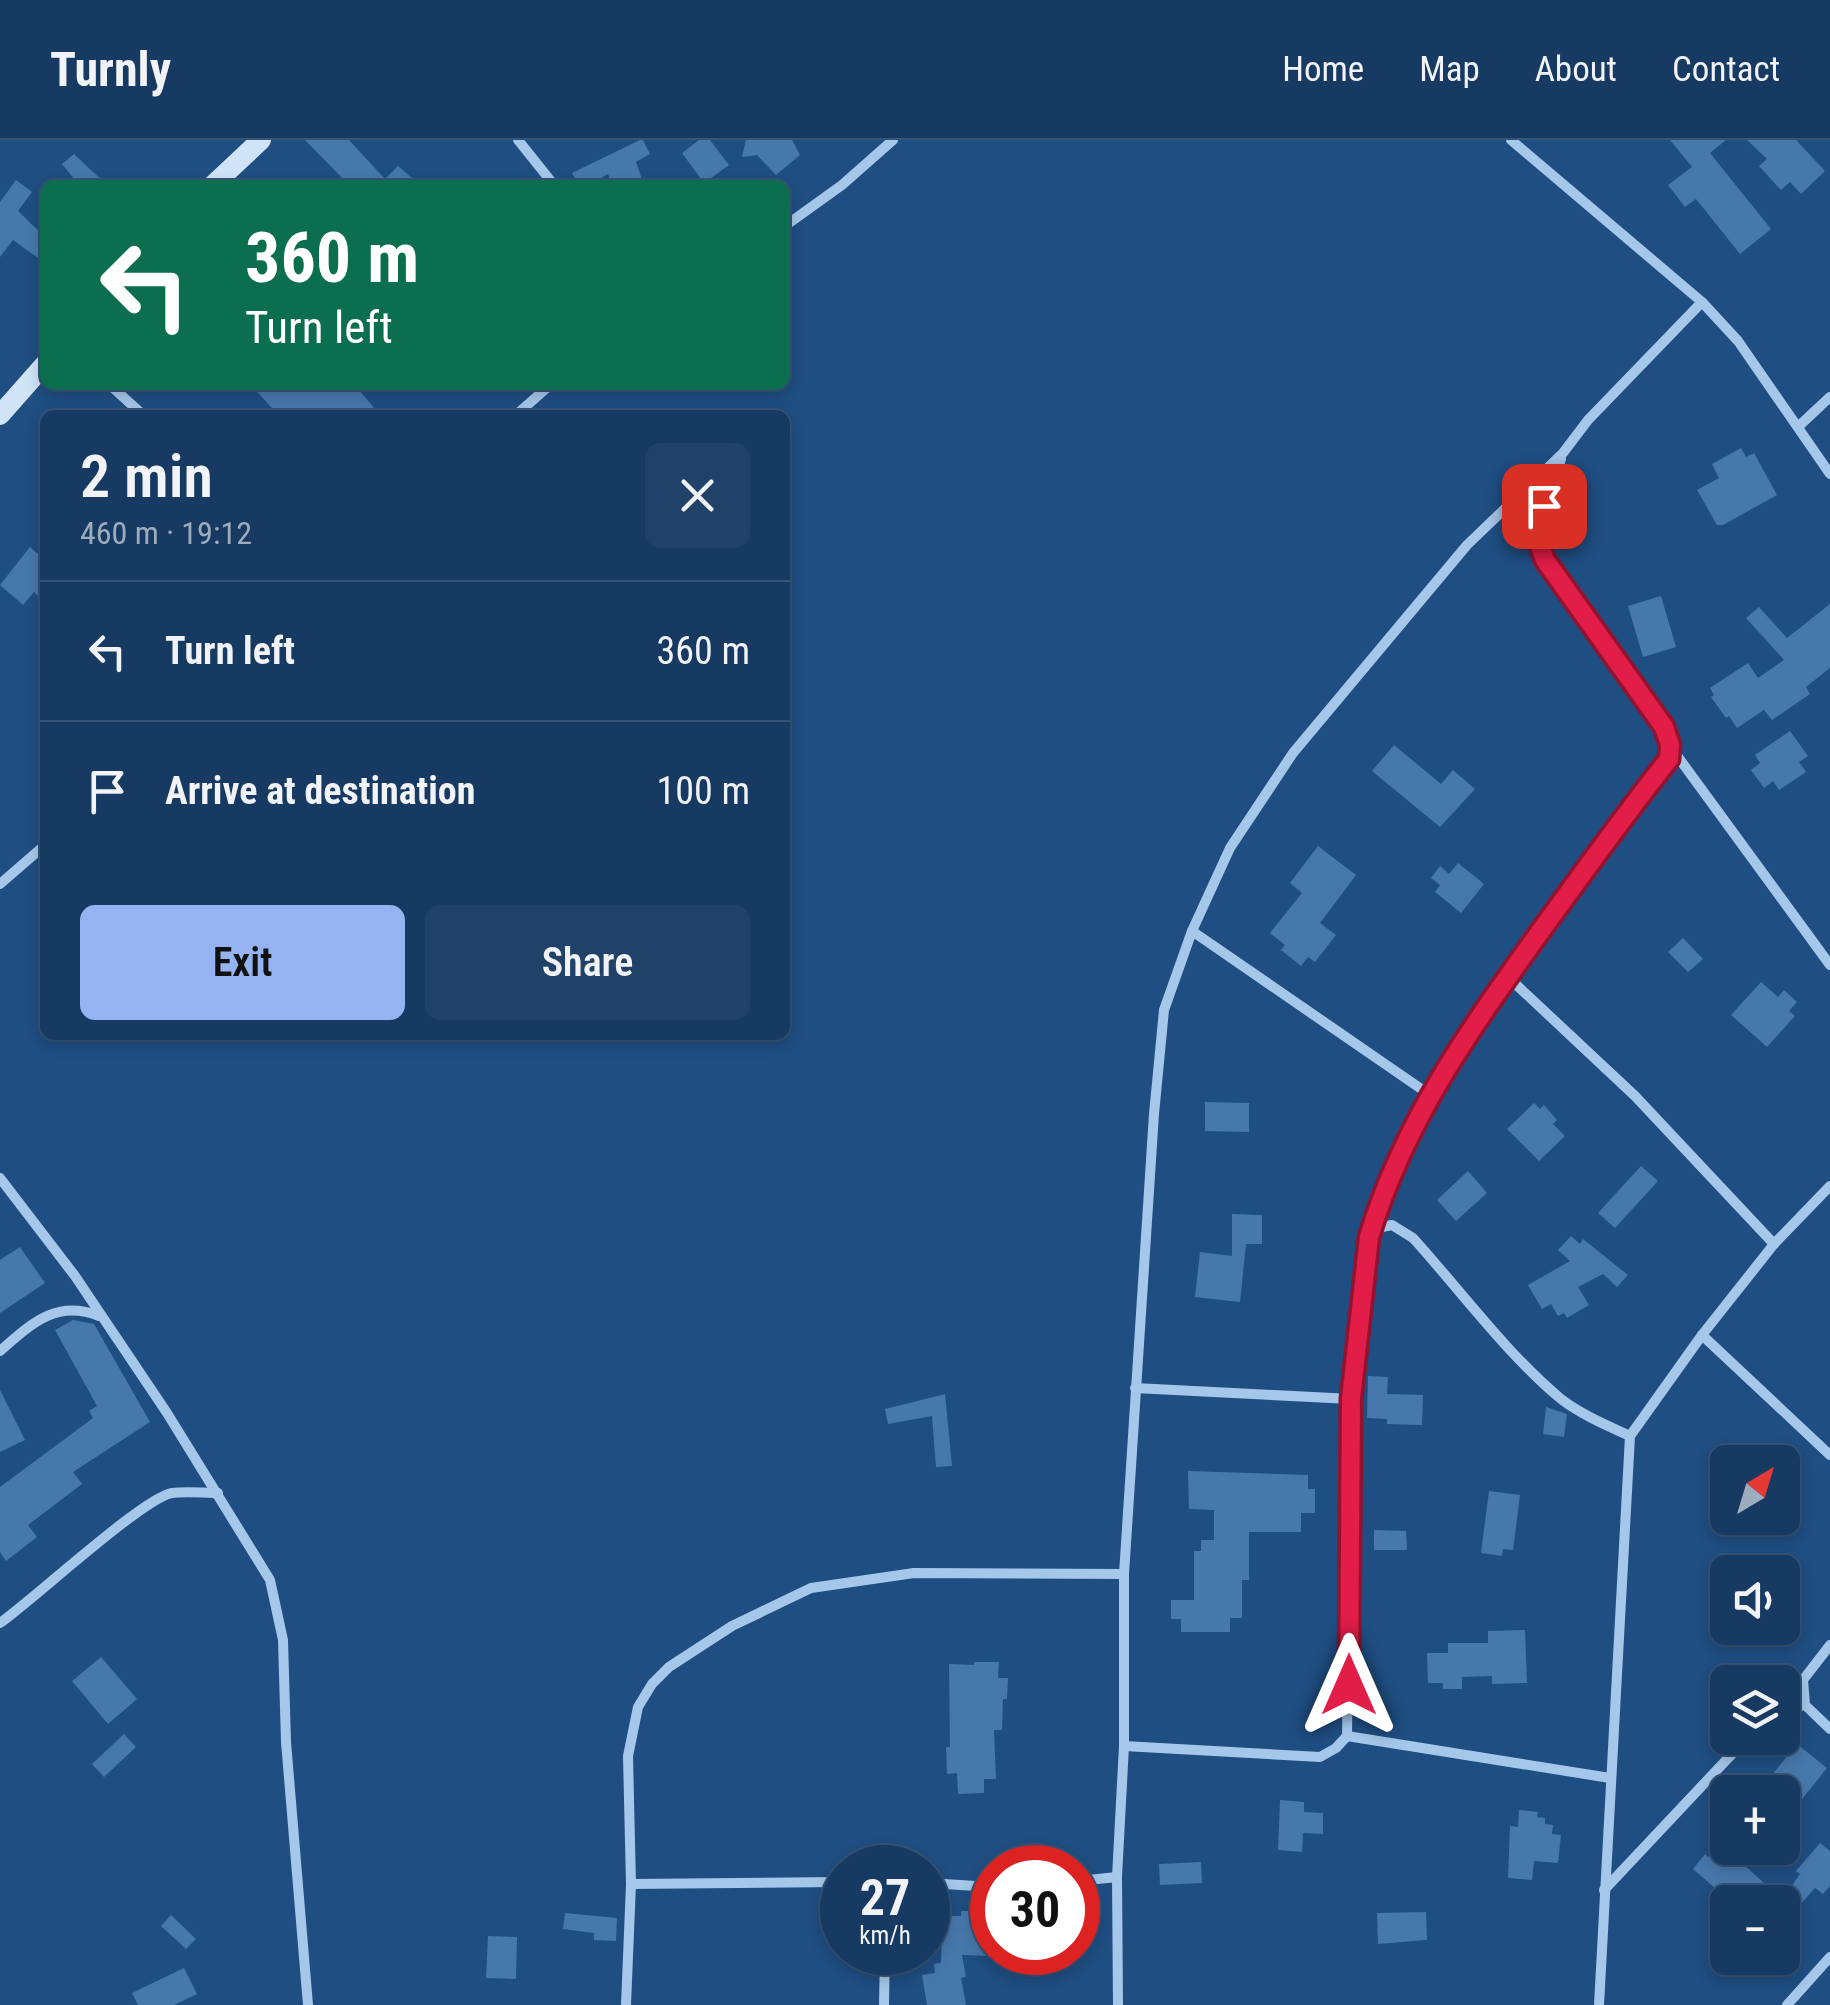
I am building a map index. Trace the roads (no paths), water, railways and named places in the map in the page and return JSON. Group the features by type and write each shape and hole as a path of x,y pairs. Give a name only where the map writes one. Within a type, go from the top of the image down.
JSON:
{"main road":[{"path":"219,180 260,140"},
{"path":"0,415 40,370"}],"street":[{"path":"518,140 550,180"},
{"path":"790,222 893,140"},
{"path":"1511,140 1702,302 1738,342 1830,474"},
{"path":"1118,2005 1124,1574 1164,1010 1192,931 1230,848 1293,753 1467,545 1562,453 1588,420 1702,302"},
{"path":"116,390 138,410"},
{"path":"522,410 544,390"},
{"path":"1799,426 1830,398"},
{"path":"1562,453 1537,526 1537,542 1545,560 1664,727 1670,745 1830,965"},
{"path":"1124,1746 1320,1756 1336,1748 1347,1736 1351,1399 1369,1237 1398,1153 1430,1095 1508,976 1669,759 1670,745"},
{"path":"0,884 40,849"},
{"path":"1192,931 1430,1095"},
{"path":"1508,976 1635,1096 1774,1244"},
{"path":"0,1178 75,1276 218,1493 270,1580 283,1640 286,1742 308,2005"},
{"path":"1599,2005 1630,1436 1774,1244 1830,1186"},
{"path":"1369,1237 1392,1225 1413,1238 1530,1370 1562,1400 1630,1436"},
{"path":"0,1351 41,1318 64,1310 80,1308 102,1317"},
{"path":"1702,1335 1830,1455"},
{"path":"1136,1388 1351,1399"},
{"path":"0,1622 143,1508 169,1493 218,1493"},
{"path":"626,2005 631,1884 628,1756 632,1728 638,1707 652,1684 688,1652 811,1588 914,1573 1124,1574"},
{"path":"1830,1645 1803,1680 1806,1705 1830,1729"},
{"path":"1800,1706 1806,1705"},
{"path":"1347,1736 1610,1778"},
{"path":"1603,1891 1731,1755"},
{"path":"1100,1879 1117,1877"},
{"path":"631,1884 820,1882"},
{"path":"1787,2005 1830,1957"},
{"path":"884,2005 885,1975"}]}
